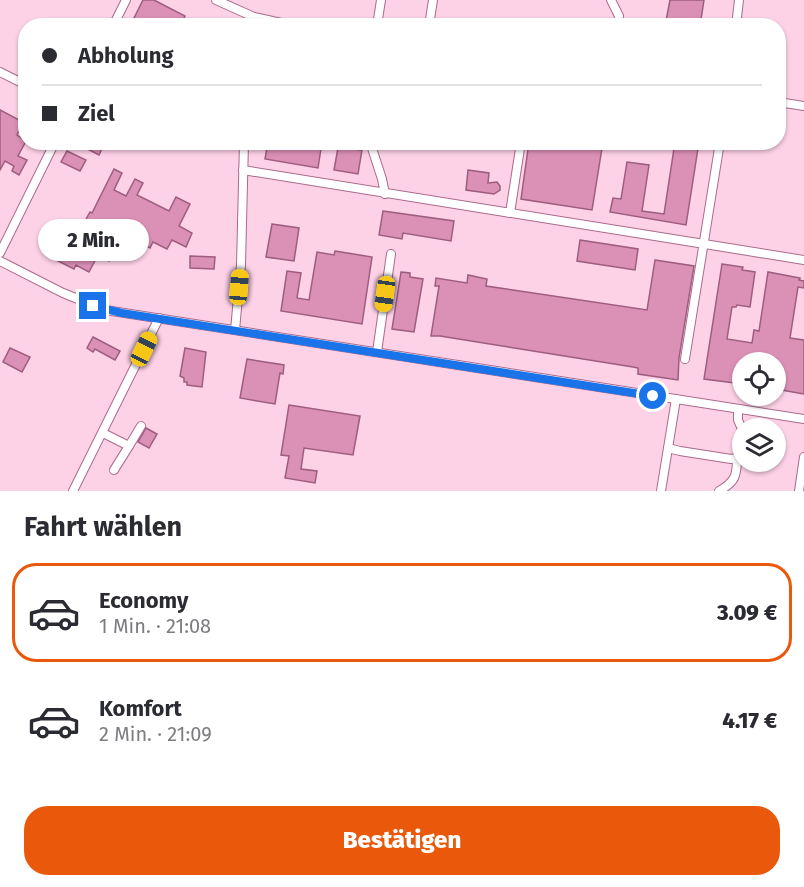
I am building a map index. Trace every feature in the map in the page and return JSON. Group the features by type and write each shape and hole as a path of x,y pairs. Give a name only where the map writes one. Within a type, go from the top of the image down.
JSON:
{"lane":[{"path":"117,18 126,0"},
{"path":"216,0 248,18"},
{"path":"378,18 381,0"},
{"path":"430,18 433,0"},
{"path":"611,0 619,18"},
{"path":"737,18 740,0"},
{"path":"0,72 18,81"},
{"path":"786,103 804,106"},
{"path":"0,253 51,150"},
{"path":"235,330 241,265 244,150"},
{"path":"373,150 385,194"},
{"path":"510,213 520,150"},
{"path":"685,359 719,150"},
{"path":"243,170 804,260"},
{"path":"377,352 391,254"},
{"path":"0,261 105,310 804,419"},
{"path":"73,491 159,318"},
{"path":"661,491 676,399"},
{"path":"738,409 738,418"},
{"path":"114,470 141,426"},
{"path":"102,433 129,446"},
{"path":"668,448 718,458 732,458"},
{"path":"798,491 804,457"},
{"path":"719,491 733,481 737,472"}],"building":[{"path":"143,0 154,0 185,16 184,18 134,18"},
{"path":"670,0 704,0 701,18 667,18"},
{"path":"0,110 18,119 18,150 21,150 18,156 27,160 19,175 12,171 14,166 5,161 0,170"},
{"path":"89,150 101,150 99,155"},
{"path":"267,150 321,150 318,168 265,159"},
{"path":"338,150 362,150 358,174 334,170"},
{"path":"528,150 602,150 592,210 521,199"},
{"path":"674,150 698,150 686,225 610,212 613,198 621,199 627,162 649,165 642,211 664,214"},
{"path":"67,151 86,160 80,171 61,162"},
{"path":"114,169 122,173 114,190 126,196 135,179 143,183 137,195 169,211 176,197 190,204 179,226 192,233 186,247 172,240 167,249 153,242 150,248 119,232 116,236 85,221 90,212 92,213"},
{"path":"468,170 489,173 488,183 497,182 500,190 494,194 466,190"},
{"path":"383,211 454,221 451,241 403,233 402,239 379,235"},
{"path":"272,224 299,228 294,261 266,257"},
{"path":"67,229 88,240 90,236 115,249 109,261 98,255 89,272 76,265 74,269 52,258"},
{"path":"580,240 638,249 635,270 577,261"},
{"path":"335,251 372,257 362,324 281,311 287,271 301,273 297,298 309,300 317,252 334,255"},
{"path":"190,256 215,257 214,269 190,268"},
{"path":"655,260 694,266 679,358 678,380 638,374 638,368 633,367 431,336 439,286 435,286 436,278 467,283 468,275 487,279 486,286 647,310"},
{"path":"722,264 743,267 742,270 755,272 750,307 737,305 732,307 727,339 752,343 754,330 759,331 768,272 800,278 799,280 804,281 804,288 798,287 790,338 804,340 804,394 786,391 786,352 732,352 732,383 704,379"},
{"path":"401,272 410,273 410,277 423,279 414,332 392,329"},
{"path":"93,337 120,351 115,360 95,349 93,352 87,348"},
{"path":"10,348 30,357 22,372 3,362"},
{"path":"185,348 206,352 202,387 187,385 184,378 180,376"},
{"path":"247,359 284,365 283,374 280,373 275,404 240,398"},
{"path":"289,405 360,416 353,455 304,448 301,469 317,471 315,483 285,478 289,456 281,455"},
{"path":"146,428 157,434 149,448 138,442"}],"route":[{"path":"93,306 122,313 653,396"}]}
